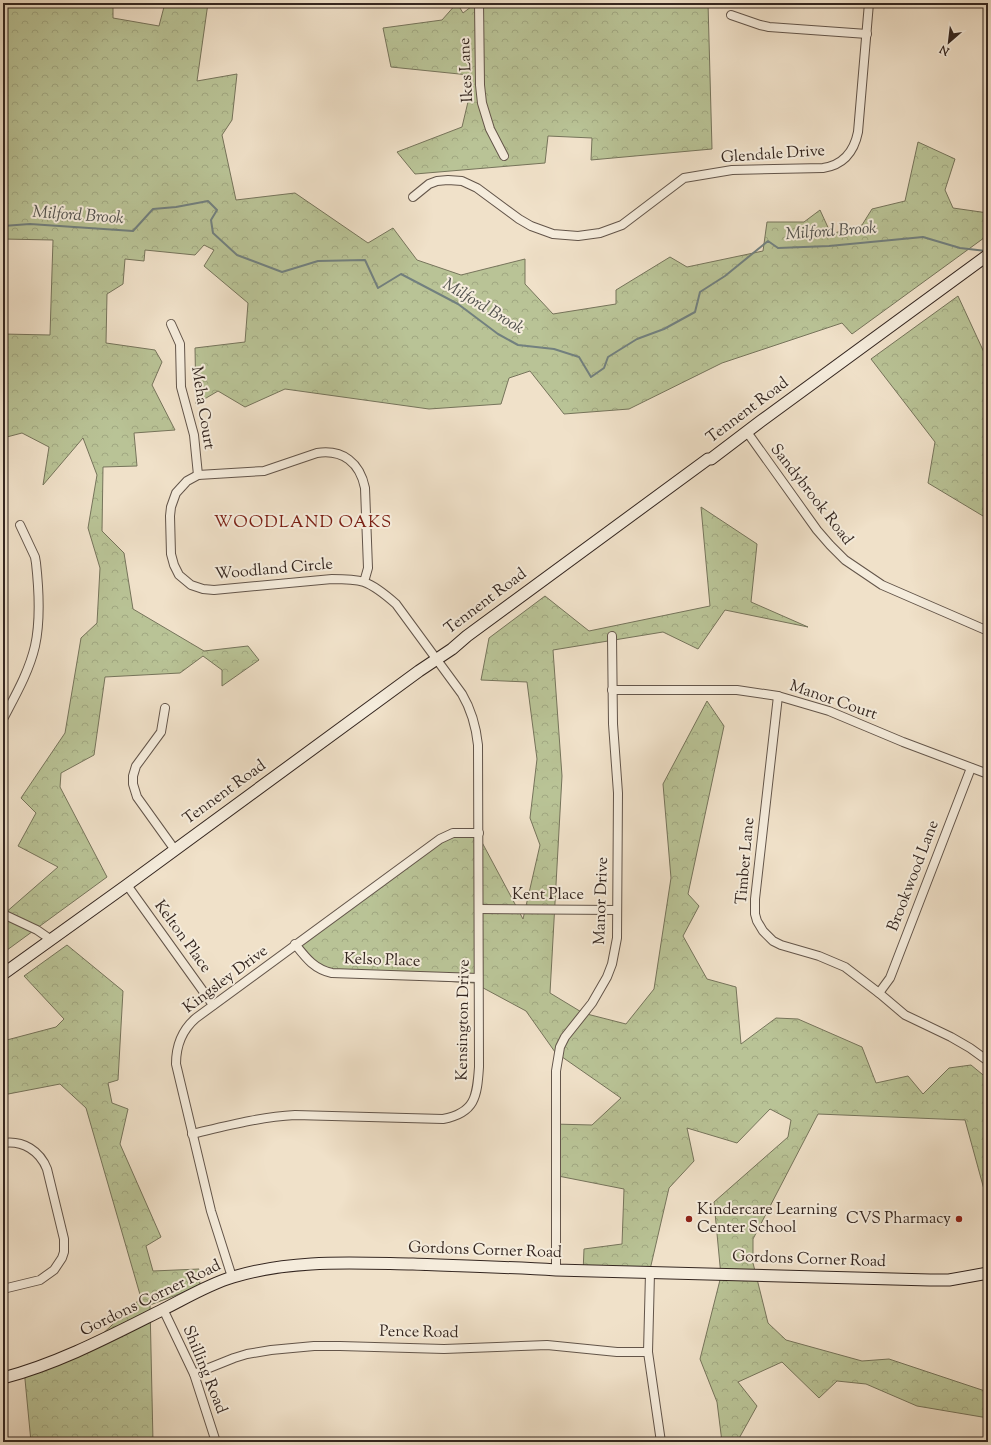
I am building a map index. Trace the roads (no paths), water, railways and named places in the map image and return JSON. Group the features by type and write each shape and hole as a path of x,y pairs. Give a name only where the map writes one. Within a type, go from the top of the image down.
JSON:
{"street":[{"name":"Ikes Lane","path":"479,3 480,85 482,103 490,129 504,156"},
{"name":"Glendale Drive","path":"413,198 429,184 448,180 462,181 477,188 531,226 553,234 578,236 600,233 622,225 684,178 732,170 830,167 843,160 849,154 857,141 869,3"},
{"path":"731,15 760,25 867,34"},
{"name":"Tennent Road","path":"3,974 452,649 467,636 573,558 988,256"},
{"name":"Meha Court","path":"171,324 180,344 181,387 194,435 198,475"},
{"name":"Sandybrook Road","path":"746,432 817,530 845,560 882,585 988,631"},
{"path":"198,475 264,471 277,468 312,454 325,452 334,452 346,457 352,461 360,471 365,488 368,568 364,582"},
{"name":"Woodland Circle","path":"198,475 187,481 176,493 171,507 170,516 171,554 174,565 179,575 191,585 203,589 214,590 332,579 364,582 385,594 396,604 437,659"},
{"path":"3,719 30,664 38,633 39,616 36,563 35,557 20,525"},
{"name":"Manor Drive","path":"556,1270 556,1071 558,1058 565,1037 592,1003 607,977 617,938 618,792 612,690 612,636"},
{"name":"Kensington Drive","path":"192,1134 274,1116 295,1115 438,1120 454,1117 470,1107 476,1095 478,1083 478,745 476,725 469,705 437,659"},
{"name":"Manor Court","path":"612,690 737,690 778,696 829,710 903,742 988,774"},
{"name":"Timber Lane","path":"778,696 755,899 755,914 757,921 763,931 774,941 838,964 852,972 905,1015 951,1037 988,1061"},
{"path":"165,708 161,732 136,766 133,776 133,784 137,797 175,850"},
{"name":"Brookwood Lane","path":"879,993 890,978 971,768"},
{"name":"Kingsley Drive","path":"232,1277 219,1241 211,1212 176,1064 176,1054 180,1039 187,1027 196,1018 440,839 453,834 478,833"},
{"name":"Kelton Place","path":"127,885 213,1005"},
{"name":"Kent Place","path":"479,909 617,910"},
{"path":"3,914 37,930 50,939"},
{"name":"Kelso Place","path":"296,944 311,964 319,969 332,973 478,978"},
{"path":"3,1143 25,1145 36,1152 42,1160 47,1169 65,1242 64,1252 58,1265 48,1276 36,1281 3,1289"},
{"name":"Gordons Corner Road","path":"3,1378 57,1361 205,1288 232,1277 281,1266 324,1262 650,1273 930,1280 949,1280 988,1273"},
{"path":"650,1273 648,1352 662,1442"},
{"name":"Shilling Road","path":"163,1309 194,1374 216,1442"},
{"name":"Pence Road","path":"194,1374 247,1354 314,1346 444,1349 547,1345 617,1352 648,1352"}],"waterway":[{"name":"Milford Brook","path":"3,226 30,224 133,231 153,209 176,207 208,201 217,210 211,220 213,233 237,255 282,272 318,261 365,260 378,288 401,274 458,304 498,334 518,345 554,349 579,357 591,377 604,368 608,357 637,339 664,329 695,312 700,292 725,276 768,241 778,248 829,246 923,237 960,248 986,251"}],"place":[{"name":"Kindercare Learning Center School","path":"689,1219"},
{"name":"CVS Pharmacy","path":"959,1219"}],"district":[{"name":"WOODLAND OAKS","path":"303,523"}]}
